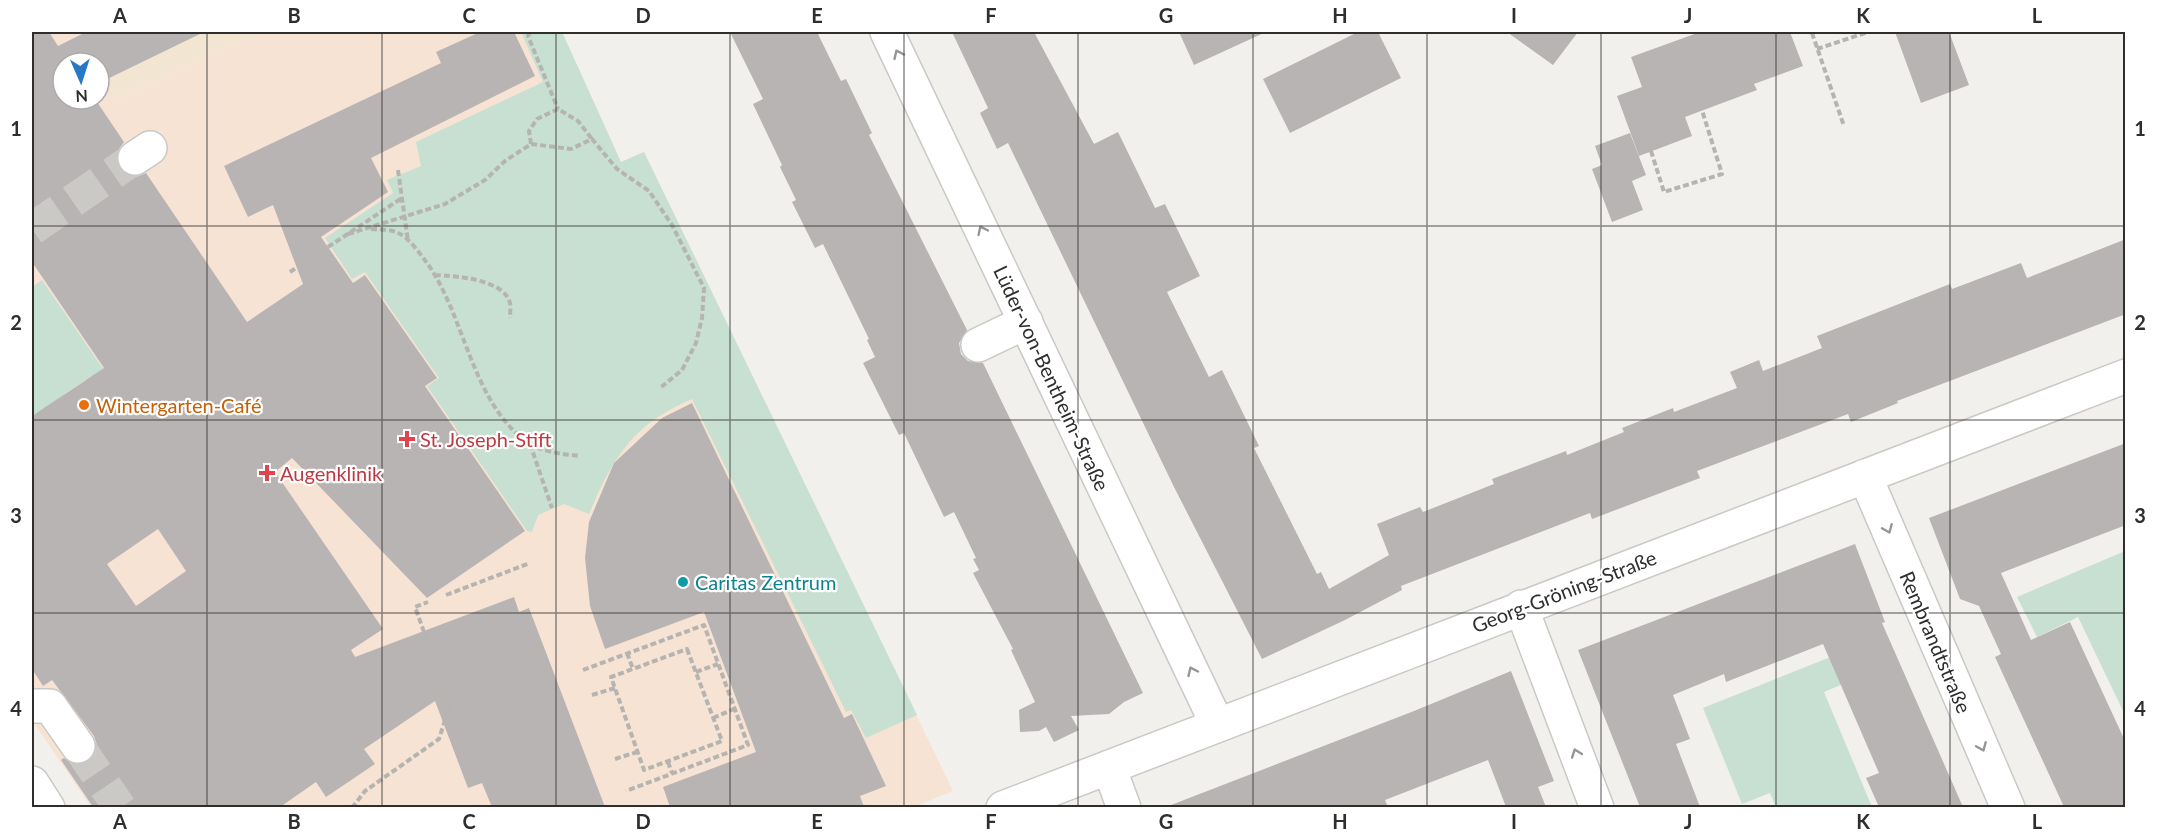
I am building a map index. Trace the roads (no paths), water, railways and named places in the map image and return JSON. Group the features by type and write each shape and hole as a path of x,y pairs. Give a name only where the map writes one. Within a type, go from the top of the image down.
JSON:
{"street":[{"name":"Lüder-von-Bentheim-Straße","path":"887,32 1217,724"},
{"path":"978,345 1026,322"},
{"name":"Georg-Gröning-Straße","path":"1003,807 2126,376"},
{"name":"Rembrandtstraße","path":"1865,476 2008,807"},
{"path":"1521,607 1597,807"},
{"path":"32,706 50,706 78,746"},
{"path":"1109,767 1124,807"},
{"path":"32,783 48,807"}],"tunnel":[{"path":"32,229 135,158"},
{"path":"78,746 120,808"}],"place":[{"name":"Wintergarten-Café","path":"84,405"},
{"name":"St. Joseph-Stift","path":"407,439"},
{"name":"Augenklinik","path":"267,473"},
{"name":"Caritas Zentrum","path":"683,582"}]}
